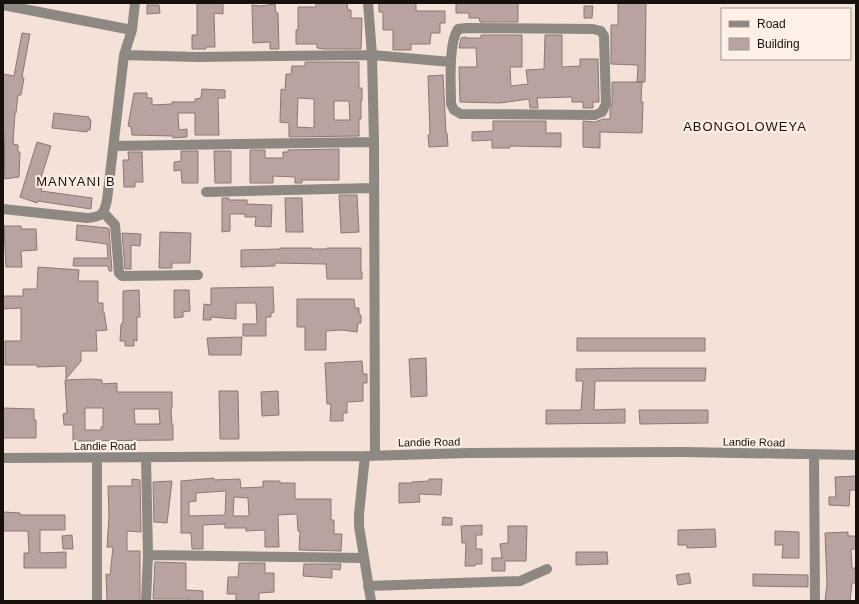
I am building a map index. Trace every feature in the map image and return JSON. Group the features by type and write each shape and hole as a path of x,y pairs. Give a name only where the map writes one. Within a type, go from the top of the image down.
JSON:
{"street":[{"path":"3,209 87,218 96,217 104,212 114,146 124,55 132,30 135,3"},
{"path":"368,3 372,55 374,142 370,456 359,514 359,526 371,601"},
{"path":"3,5 132,30"},
{"path":"593,28 600,31 604,36 606,104 602,112 595,115 461,114 454,110 451,104 451,62 454,36 458,29 593,28"},
{"path":"124,55 197,57 372,55 451,62"},
{"path":"114,146 374,142"},
{"path":"206,192 374,188"},
{"path":"104,212 115,225 119,273 122,276 198,276"},
{"name":"Landie Road","path":"3,458 370,456 468,453 684,452 856,455"},
{"path":"814,455 815,601"},
{"path":"146,457 148,555 146,601"},
{"path":"96,458 97,601"},
{"path":"148,555 364,558"},
{"path":"368,586 520,581 547,569"}],"building":[{"path":"197,3 223,3 223,14 214,13 215,47 206,47 206,49 192,49 192,35 197,35"},
{"path":"316,3 347,3 348,10 351,10 351,18 362,18 361,49 324,49 317,48 317,44 296,44 296,30 298,30 298,7 316,7"},
{"path":"379,3 416,3 416,11 445,11 445,23 440,23 440,33 431,33 430,44 411,44 411,50 393,50 393,30 383,30 383,12 379,12"},
{"path":"456,3 518,3 518,22 480,22 479,18 469,18 469,13 456,13"},
{"path":"618,3 646,3 645,82 637,82 638,65 611,64 611,25 618,25"},
{"path":"275,4 276,13 278,13 279,49 270,49 270,42 253,43 252,5 260,6"},
{"path":"147,5 159,5 160,13 147,14"},
{"path":"584,6 593,6 592,18 584,18"},
{"path":"22,33 30,34 22,77 24,78 21,95 18,95 15,113 13,144 18,145 18,152 20,152 19,177 4,179 5,131 3,130 3,74 14,76"},
{"path":"481,35 522,35 522,67 510,67 511,86 528,84 526,70 544,69 545,35 562,35 562,67 580,66 580,59 598,59 599,102 593,102 593,108 583,108 583,102 572,102 572,97 537,98 538,108 530,108 529,99 500,103 460,102 459,67 477,67 476,48 459,48 461,38 481,38"},
{"path":"305,62 359,62 359,88 362,88 362,101 361,119 359,119 359,136 289,137 289,123 280,122 281,89 285,90 286,74 291,74 292,66 305,66","holes":["298,98 314,99 314,128 297,127","334,101 349,101 350,120 334,120"]},
{"path":"443,75 448,146 429,147 428,76"},
{"path":"612,82 642,82 642,133 600,132 600,148 583,147 583,121 595,122 603,119 610,119"},
{"path":"202,89 225,90 225,98 218,98 219,135 195,135 195,113 178,113 179,130 187,129 187,137 173,138 173,136 132,135 131,127 128,126 134,93 147,93 147,98 152,98 152,105 172,104 172,102 195,102 195,99 201,98"},
{"path":"54,113 89,117 91,120 90,130 87,130 87,132 52,128"},
{"path":"493,121 546,121 546,133 561,133 561,147 510,146 510,148 492,148 492,140 472,141 472,132 493,131"},
{"path":"37,142 51,146 40,181 44,182 41,191 92,198 91,209 38,201 37,203 20,197"},
{"path":"339,149 339,180 302,180 302,183 295,183 295,177 273,176 273,183 250,183 250,150 265,150 265,158 283,158 283,152 288,152 288,150"},
{"path":"181,151 198,151 198,183 182,183 181,170 174,171 174,162 181,161"},
{"path":"214,151 231,151 231,183 215,183"},
{"path":"128,152 142,152 143,182 135,182 135,187 124,187 123,160 129,160"},
{"path":"339,195 357,195 359,232 341,233"},
{"path":"222,198 229,198 229,200 247,200 247,204 272,205 271,227 255,226 256,217 245,217 245,214 230,214 230,231 222,232"},
{"path":"285,198 302,198 303,232 286,232"},
{"path":"77,225 109,229 112,271 109,271 108,266 73,266 74,258 108,258 107,244 76,240"},
{"path":"4,226 21,226 21,229 36,229 37,250 21,251 22,267 6,267"},
{"path":"160,232 191,233 190,263 172,263 172,268 159,268"},
{"path":"122,233 141,234 140,246 131,245 131,269 125,269"},
{"path":"280,248 361,248 362,279 327,279 326,264 275,263 275,266 241,267 241,250"},
{"path":"38,267 79,270 78,281 98,281 98,303 103,303 103,312 107,330 96,331 97,351 81,351 81,361 66,379 66,366 37,367 37,365 5,365 5,341 21,341 21,308 3,309 3,296 23,296 23,289 37,289"},
{"path":"273,287 274,312 271,313 271,317 266,317 266,336 243,336 243,324 257,324 256,303 236,303 236,319 211,317 211,320 203,320 204,304 211,305 211,288"},
{"path":"139,290 140,317 137,317 137,341 134,340 134,346 125,346 125,341 120,341 121,324 123,321 123,291"},
{"path":"174,290 189,290 190,311 183,312 183,317 174,318"},
{"path":"297,299 354,299 355,308 359,308 359,315 361,315 361,323 358,323 357,332 342,330 326,331 326,350 305,350 305,327 297,327"},
{"path":"242,337 241,355 209,355 207,338"},
{"path":"577,338 705,338 705,351 577,351"},
{"path":"426,358 427,396 411,397 409,359"},
{"path":"362,361 363,374 367,374 367,383 363,383 363,401 347,402 347,413 343,413 343,421 330,421 331,404 327,404 325,363"},
{"path":"706,368 705,381 595,381 594,410 625,409 625,423 546,424 546,410 581,410 583,381 576,381 576,369"},
{"path":"92,379 102,380 102,384 117,383 117,392 172,392 171,408 173,440 73,441 73,425 64,425 63,414 67,413 65,380","holes":["85,408 103,408 103,427 101,427 101,430 85,430","134,409 159,409 160,424 135,424"]},
{"path":"219,391 238,391 239,439 220,439"},
{"path":"278,391 279,415 262,416 261,392"},
{"path":"3,408 34,409 34,420 36,420 36,438 3,438"},
{"path":"639,410 708,410 708,423 640,424"},
{"path":"856,476 856,490 850,490 849,506 829,505 829,497 836,497 835,477"},
{"path":"214,478 214,480 240,479 241,488 263,487 263,481 295,483 295,499 331,499 331,520 334,520 334,534 342,534 341,551 299,550 300,531 298,531 296,514 278,515 279,547 265,547 265,530 246,531 246,528 225,528 225,524 203,525 203,549 192,549 191,533 181,533 181,481","holes":["226,491 225,515 189,516 189,502 196,501 196,493","234,497 248,498 249,516 233,516"]},
{"path":"132,479 140,480 141,532 127,531 127,551 140,551 140,601 107,601 106,574 110,575 113,547 107,547 109,515 108,486 132,486"},
{"path":"429,479 442,479 441,495 419,494 420,502 399,503 399,483 429,481"},
{"path":"172,481 167,523 154,522 153,482"},
{"path":"3,512 20,513 20,515 65,515 65,530 40,530 40,553 66,552 66,568 24,568 24,553 29,553 28,531 3,531"},
{"path":"443,517 452,518 452,525 442,525"},
{"path":"482,525 482,535 476,535 476,549 482,549 482,564 465,566 466,543 462,543 461,526"},
{"path":"508,526 527,526 526,561 505,561 505,571 492,571 492,558 502,558 500,544 508,543"},
{"path":"715,529 716,547 687,548 687,545 678,545 678,530"},
{"path":"775,531 799,532 799,558 782,558 783,545 775,545"},
{"path":"848,532 848,536 856,536 856,549 851,549 852,568 856,568 856,583 852,583 850,601 825,601 827,584 825,533"},
{"path":"72,535 73,549 63,549 62,536"},
{"path":"576,552 607,552 608,564 576,565"},
{"path":"155,562 186,563 186,590 203,591 203,601 188,601 188,599 153,599"},
{"path":"239,563 265,563 265,573 274,573 274,592 259,593 259,601 236,601 236,594 227,594 228,577 238,577"},
{"path":"304,564 341,564 340,570 332,569 332,578 303,576"},
{"path":"689,573 691,583 678,585 676,575"},
{"path":"753,574 808,575 808,587 753,586"}],"district":[{"name":"ABONGOLOWEYA","path":"745,126"},
{"name":"MANYANI B","path":"76,181"}]}
